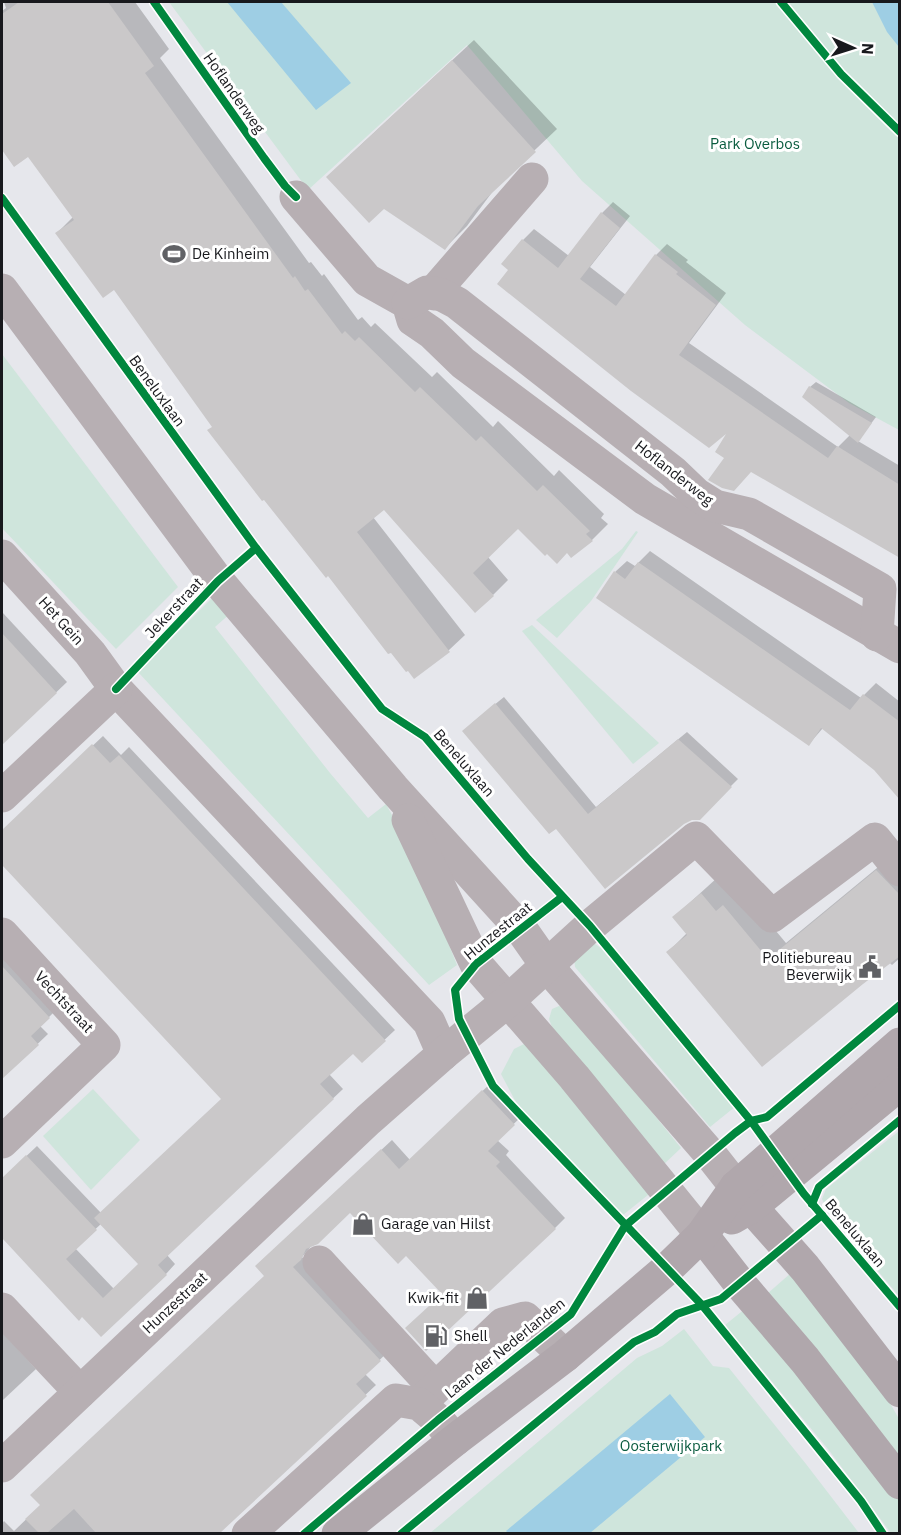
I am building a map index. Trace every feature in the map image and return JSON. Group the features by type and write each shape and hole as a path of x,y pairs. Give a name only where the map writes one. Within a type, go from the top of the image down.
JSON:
{"main road":[{"path":"338,1533 565,1356 667,1269 900,1044"},
{"path":"743,1197 900,1084"},
{"path":"743,1197 805,1268 900,1391"},
{"path":"702,1235 741,1285 805,1359 900,1483"}],"street":[{"path":"431,299 439,286 532,179"},
{"name":"Hoflanderweg","path":"296,197 368,280 431,299 457,303 673,472 696,494 715,506 750,514 880,589 888,641"},
{"path":"2,290 218,581 393,788 521,929 547,966 710,1154 743,1197"},
{"name":"Hoflanderweg","path":"431,299 413,320 432,333 463,363 645,499 888,641"},
{"name":"Het Gein","path":"2,556 90,653 116,689"},
{"path":"2,796 116,689 429,1022 443,1054"},
{"path":"393,788 476,964 509,1000 651,1170 702,1235"},
{"name":"Hunzestraat","path":"2,1466 368,1120 509,1000 590,926 696,838 772,916 875,838 900,870"},
{"name":"Vechtstraat","path":"2,934 104,1045 2,1142"},
{"name":"Laan der Nederlanden","path":"319,1262 427,1396 438,1419 455,1440"},
{"path":"2,1310 80,1392"},
{"name":"Laan der Nederlanden","path":"427,1396 503,1324 525,1318 565,1356"},
{"path":"248,1533 396,1400 427,1396"}],"green space":[{"name":"Park Overbos","path":"169,2 899,2 899,430 849,403 745,325 582,181 467,45 308,190"},
{"path":"2,354 178,587 116,649 2,528"},
{"path":"636,531 638,532 591,601 557,638 536,620 622,549"},
{"path":"216,594 232,612 215,627 330,773 368,818 386,804 413,854 457,965 429,985 138,672"},
{"path":"532,625 659,743 633,764 522,631"},
{"path":"592,942 601,948 736,1106 710,1127 575,967 574,957"},
{"path":"559,1006 567,1007 681,1148 663,1165 552,1027 549,1019 552,1009"},
{"path":"528,1042 653,1191 618,1219 519,1108 501,1074 514,1049"},
{"path":"93,1089 140,1140 91,1190 43,1136"},
{"path":"899,1131 899,1296 828,1212 822,1199 826,1189"},
{"path":"791,1273 886,1396 899,1419 899,1464 767,1294"},
{"path":"746,1308 874,1462 899,1501 899,1533 891,1533 828,1449 725,1325"},
{"name":"Oosterwijkpark","path":"684,1329 713,1366 729,1368 859,1533 429,1534 637,1358 662,1346"}],"water":[{"path":"227,2 281,2 351,83 316,110"},
{"path":"872,2 899,2 899,47 887,32"},
{"path":"670,1394 705,1437 590,1533 508,1533 506,1531"}],"building":[{"path":"19,2 108,2 154,66 145,73 293,278 295,276 305,291 308,289 342,334 345,331 355,341 359,337 415,392 420,387 476,441 481,436 537,491 543,485 590,531 586,534 593,541 571,558 567,553 557,564 547,554 545,556 518,529 473,573 494,596 475,613 384,510 357,532 450,652 414,679 408,671 406,672 391,653 388,654 328,576 326,578 264,500 262,501 207,430 212,427 114,290 103,298 55,233 74,220 28,157 14,167 2,150 2,14"},
{"path":"452,60 536,152 478,206 445,250 384,209 369,223 326,177"},
{"path":"601,212 620,228 580,279 616,306 655,254 678,272 676,274 716,305 679,355 828,458 837,446 900,485 900,558 751,472 734,491 722,488 708,480 724,458 715,452 726,434 709,448 631,391 497,284 508,270 501,264 522,239 558,268"},
{"path":"809,386 872,423 858,443 802,397"},
{"path":"638,562 850,710 863,694 900,722 900,800 874,770 821,728 809,746 596,598 614,571 625,579"},
{"path":"2,633 57,693 2,745"},
{"path":"495,703 588,814 678,739 732,787 700,820 692,820 684,824 605,889 556,829 549,834 462,731"},
{"path":"92,744 110,763 119,755 386,1041 362,1063 353,1054 320,1084 334,1099 158,1265 167,1275 101,1337 82,1317 79,1321 2,1238 2,1178 26,1155 97,1230 66,1259 103,1298 138,1264 94,1218 221,1099 2,865 2,830"},
{"path":"876,870 900,895 900,956 762,1067 666,952 687,935 672,917 701,893 716,911 723,905 768,959"},
{"path":"2,966 50,1018 31,1036 39,1045 2,1079"},
{"path":"482,1090 515,1125 488,1151 500,1162 496,1166 556,1229 426,1351 405,1328 442,1294 406,1256 398,1264 350,1213 318,1244 306,1249 301,1260 293,1267 381,1361 356,1384 367,1396 220,1533 96,1533 74,1509 47,1533 39,1533 25,1519 40,1505 30,1495 264,1276 255,1266 381,1149 399,1169"}],"cycle path":[{"path":"154,2 264,158 296,197"},
{"path":"781,2 841,74 900,132"},
{"name":"Beneluxlaan","path":"2,198 256,548 382,709 425,737 528,859 590,926 751,1121 804,1194 900,1307"},
{"name":"Jekerstraat","path":"116,689 218,581 256,548"},
{"path":"562,897 476,964 455,990 459,1019 493,1086 702,1305 861,1501 883,1534"},
{"path":"304,1534 438,1420 571,1314 625,1226 735,1133 751,1121 767,1117 900,1005"},
{"name":"Beneluxlaan","path":"812,1204 819,1187 900,1120"},
{"name":"Beneluxlaan","path":"401,1534 634,1342 655,1332 677,1314 721,1299 822,1215"}],"place":[{"name":"De Kinheim","path":"174,254"},
{"name":"Politiebureau Beverwijk","path":"870,967"},
{"name":"Garage van Hilst","path":"363,1224"},
{"name":"Kwik-fit","path":"477,1298"},
{"name":"Shell","path":"436,1336"}]}
